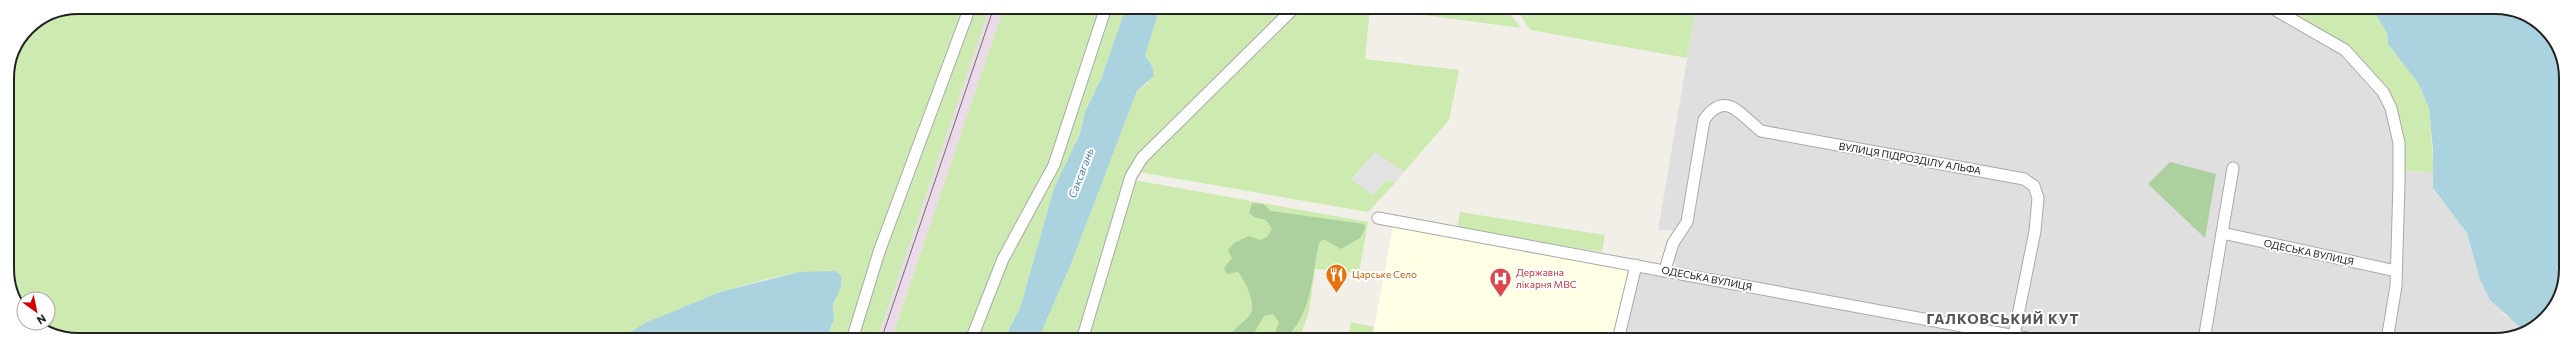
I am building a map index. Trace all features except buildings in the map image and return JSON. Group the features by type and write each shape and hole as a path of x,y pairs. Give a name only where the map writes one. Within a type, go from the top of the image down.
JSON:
{"street":[{"path":"854,333 879,252 967,14"},
{"path":"974,333 1003,259 1054,165 1104,14"},
{"path":"1084,333 1131,176 1142,158 1288,14"},
{"path":"2282,14 2345,50 2383,92 2391,108 2399,143 2396,270 2388,333"},
{"name":"ВУЛИЦЯ ПІДРОЗДІЛУ АЛЬФА","path":"1665,270 1672,243 1687,222 1704,120 1709,112 1718,108 1727,106 1735,107 1761,131 2024,179 2034,186 2038,198 2032,244 2015,333"},
{"path":"2205,333 2233,168"},
{"name":"ОДЕСЬКА ВУЛИЦЯ","path":"1378,218 1665,270 1988,333"},
{"name":"ОДЕСЬКА ВУЛИЦЯ","path":"2222,233 2396,270"},
{"path":"1620,333 1636,265"}],"shaded area":[{"path":"988,14 1002,14 893,333 879,333"},
{"path":"1695,14 2276,14 2343,52 2380,94 2388,109 2395,142 2392,286 2384,333 2032,333 1679,268 1674,263 1673,257 1685,231 1658,230"},
{"path":"1375,152 1404,172 1395,183 1392,180 1386,181 1373,195 1352,180"},
{"path":"2402,171 2434,172 2433,188 2467,233 2480,280 2485,290 2505,316 2513,319 2521,328 2508,332 2495,333 2391,333"},
{"name":"Державна лікарня МВС","path":"1393,226 1628,269 1614,333 1373,333"},
{"path":"1640,271 1974,333 1626,333"}],"green space":[{"path":"78,14 988,14 879,333 829,333 834,319 833,304 842,281 799,272 720,292 667,314 632,333 78,333 61,331 56,329 56,291 18,291 14,269 15,65 25,42 42,25 53,19 65,15"},
{"path":"1002,14 1124,14 1101,79 1085,112 1080,134 1054,188 1021,305 1007,333 893,333"},
{"path":"1158,14 1282,14 1140,155 1080,333 1041,333 1071,264 1137,91 1148,83 1152,66 1145,56"},
{"path":"1294,14 1369,14 1365,59 1459,70 1449,120 1404,172 1375,152 1352,179 1373,195 1386,181 1392,180 1395,183 1368,212 1139,172 1144,162"},
{"path":"1415,14 1511,14 1521,28"},
{"path":"1520,14 1695,14 1687,58 1530,30"},
{"path":"2289,14 2376,14 2387,33 2388,44 2418,83 2429,108 2434,172 2402,171 2395,107 2347,48"},
{"path":"2170,162 2216,174 2205,238 2148,184"},
{"path":"1134,180 1368,222 1359,273 1315,269 1309,312 1302,333 1087,333"},
{"path":"1252,203 1263,204 1271,211 1364,224 1365,229 1360,238 1341,249 1323,239 1319,243 1310,294 1301,317 1291,333 1275,333 1279,322 1273,314 1264,316 1254,333 1233,333 1237,327 1249,316 1252,306 1250,293 1241,276 1238,272 1227,274 1224,268 1232,258 1228,250 1234,243 1249,236 1260,240 1267,237 1272,229 1266,220 1254,217 1249,213"},
{"path":"1460,212 1605,235 1602,252 1457,229"},
{"path":"1351,322 1374,327 1373,333 1349,333"}],"water":[{"name":"Саксагань","path":"1124,14 1158,14 1145,56 1152,66 1154,76 1137,91 1071,264 1041,333 1007,333 1021,305 1054,188 1080,134 1085,112 1101,79"},
{"path":"2376,14 2504,15 2516,17 2531,25 2546,39 2554,53 2558,65 2559,78 2558,278 2557,286 2546,308 2531,322 2520,328 2490,300 2480,280 2467,233 2433,188 2433,150 2429,108 2418,83 2388,44 2387,33"},
{"path":"834,271 841,275 841,287 833,304 834,319 829,333 630,333 645,323 720,292 799,272"}],"tram line":[{"path":"883,333 992,14"}],"place":[{"name":"Царське Село","path":"1336,294"},
{"name":"Державна лікарня МВС","path":"1501,298"}],"district":[{"name":"ГАЛКОВСЬКИЙ КУТ","path":"2003,319"}]}
